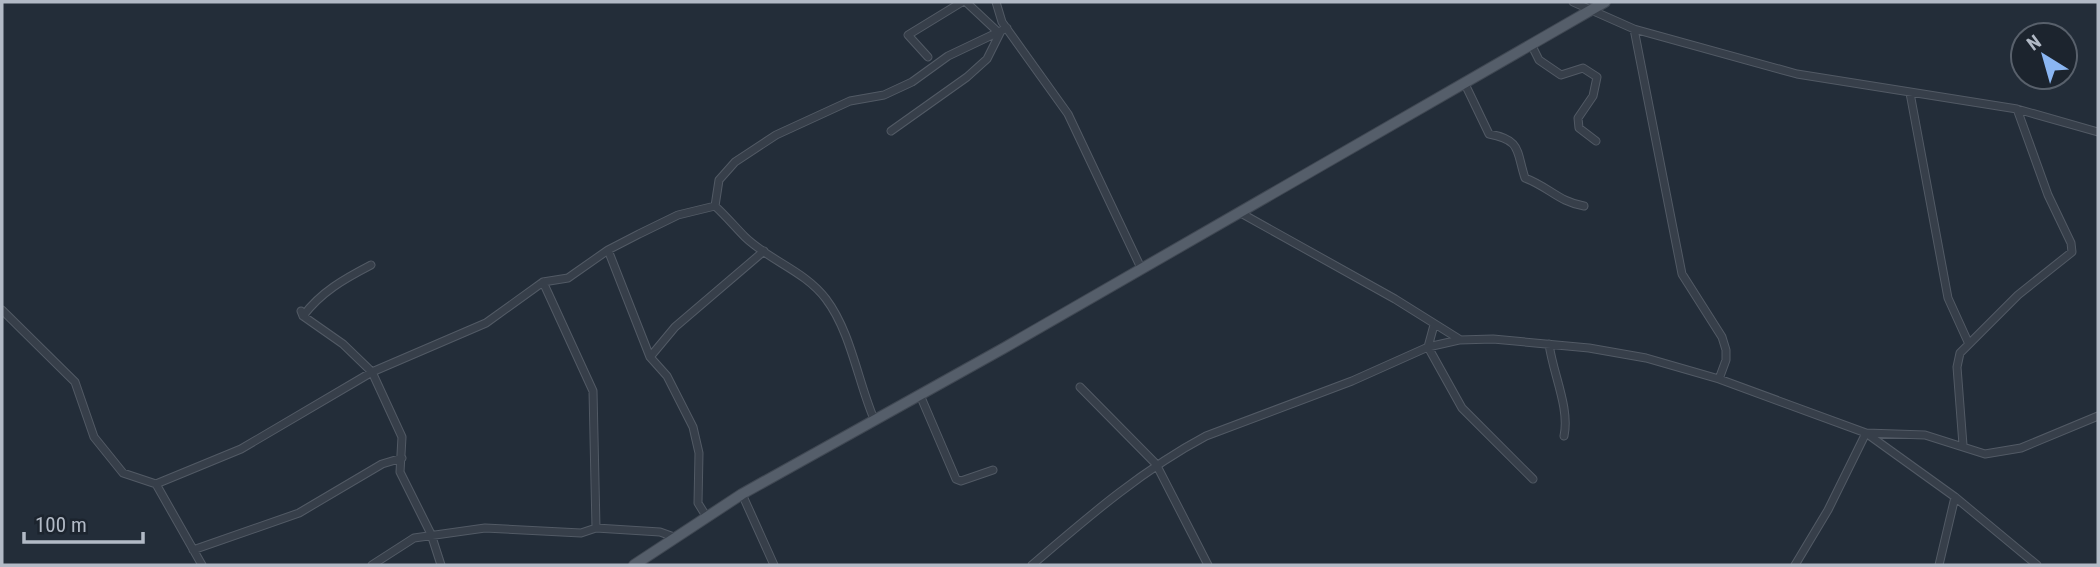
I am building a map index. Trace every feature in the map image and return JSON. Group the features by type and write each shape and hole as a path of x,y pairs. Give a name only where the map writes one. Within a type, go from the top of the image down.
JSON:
{"main road":[{"path":"634,565 742,494 920,395 1605,2"}],"street":[{"path":"928,57 908,35 964,2 1002,30 1068,114 1141,268"},
{"path":"891,131 967,77 987,59 1002,30 996,2"},
{"path":"1573,2 1634,29 1797,74 2017,109 2098,132"},
{"path":"1634,29 1682,274 1722,337 1726,350 1726,360 1719,379"},
{"path":"715,206 719,180 735,162 776,135 850,101 884,95 912,82 948,56 1002,30"},
{"path":"1531,44 1539,60 1561,75 1583,68 1597,77 1593,96 1577,118 1579,128 1596,141"},
{"path":"1464,82 1489,134 1508,137 1518,149 1525,178 1542,184 1565,203 1584,206"},
{"path":"1910,93 1948,298 1968,342"},
{"path":"1963,445 1957,366 1960,353 1968,342 2018,295 2072,252 2071,243 2048,195 2017,109"},
{"path":"2,310 75,382 94,437 123,473 156,484 241,449 372,372 486,323 543,282 568,278 608,250 678,215 715,206"},
{"path":"715,206 764,251 800,274 827,300 845,338 874,419"},
{"path":"1238,211 1395,299 1459,340"},
{"path":"608,250 650,357 667,376 693,427 699,453 698,503 706,516"},
{"path":"650,357 675,327 764,251"},
{"path":"371,265 337,283 302,313 343,344 372,372 402,438 400,472 431,534 441,565"},
{"path":"543,282 593,391 596,528"},
{"path":"1434,325 1428,347 1462,408 1533,478"},
{"path":"1032,565 1156,464 1206,436 1352,381 1428,347 1459,340 1549,344 1646,358 1719,379 1866,433 1955,497 2037,565"},
{"path":"1549,344 1556,384 1565,410 1564,436"},
{"path":"1080,387 1156,464 1208,565"},
{"path":"920,395 956,479 961,481 993,470"},
{"path":"1866,433 1909,432 1963,445 1985,454 2003,453 2098,416"},
{"path":"1795,565 1828,510 1866,433"},
{"path":"193,550 299,513 382,464 402,458"},
{"path":"156,484 202,565"},
{"path":"742,494 774,565"},
{"path":"1939,565 1955,497"},
{"path":"372,565 414,538 485,528 581,533 596,528 660,532 674,537"}]}
